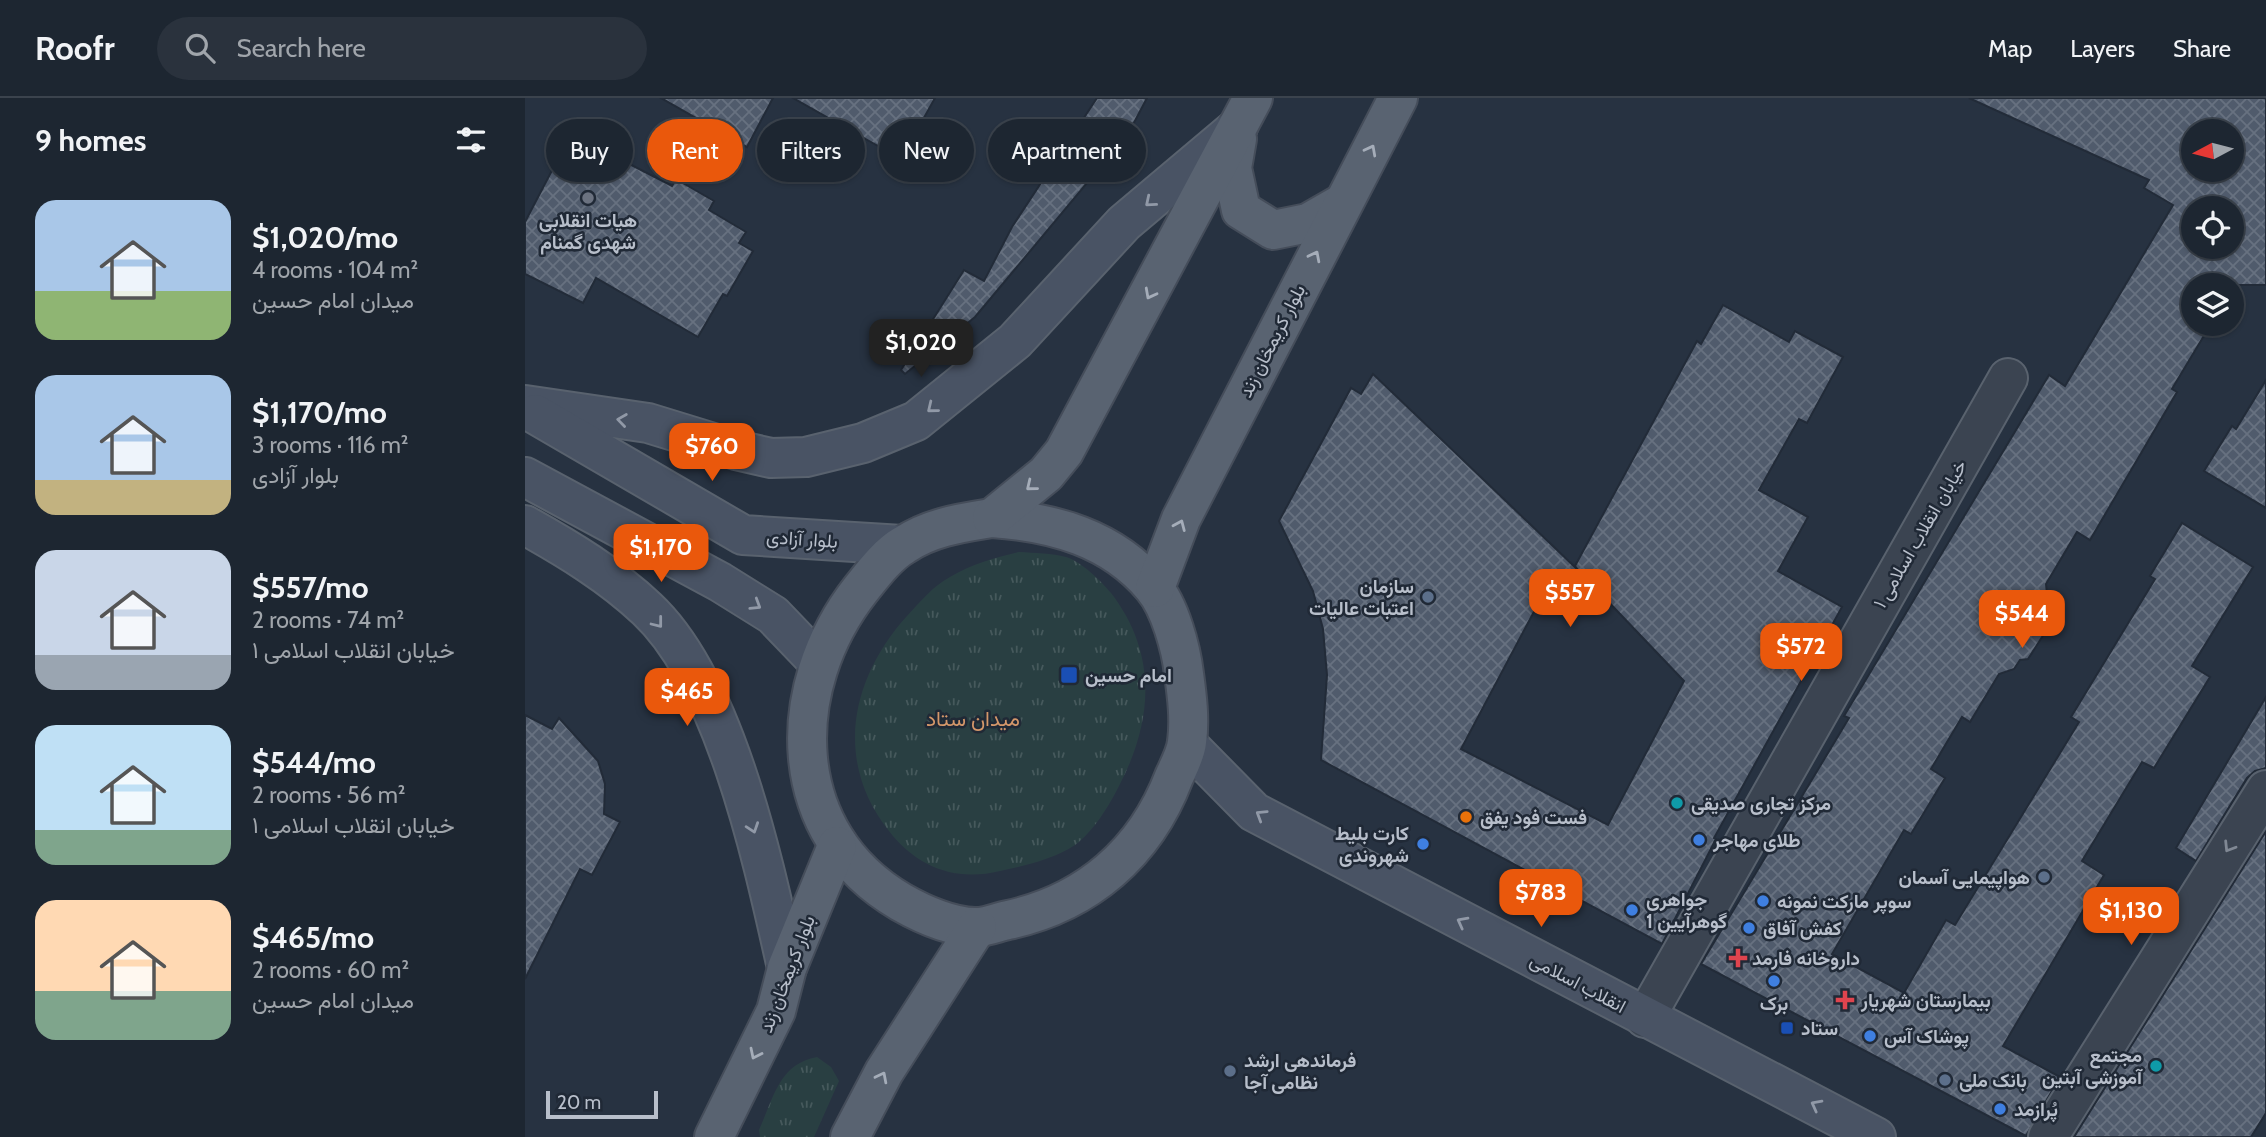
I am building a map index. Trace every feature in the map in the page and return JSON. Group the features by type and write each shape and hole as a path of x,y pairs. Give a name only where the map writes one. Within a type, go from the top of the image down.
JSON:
{"main road":[{"name":"بلوار کریمخان زند","path":"1155,588 1181,519 1398,98"},
{"path":"1247,112 1232,168 1241,210 1273,230 1308,223 1343,202"},
{"path":"525,407 648,424 771,458 806,457 863,443 916,421 1015,341 1124,223 1247,112"},
{"path":"992,518 1046,474 1064,452 1247,112"},
{"name":"بلوار آزادی","path":"525,407 743,535 902,545"},
{"path":"525,477 720,582 773,615 818,662"},
{"path":"992,518 1038,521 1082,534 1121,557 1155,588 1181,646 1188,703 1187,744 1166,799 1140,837 1102,880 1072,899 1037,914 977,927 945,921 915,909 885,892 859,871 837,846 814,791 805,739 811,690 818,662 839,617 877,569 902,545 944,525 992,518"},
{"path":"525,525 577,554 649,610 684,656 716,719 759,845 787,968"},
{"name":"انقلاب اسلامی","path":"1187,744 1254,812 1876,1137"},
{"name":"بلوار کریمخان زند","path":"715,1137 776,1012 787,968 837,846"},
{"path":"850,1137 884,1072 977,927"}],"street":[{"name":"خیابان انقلاب اسلامی ۱","path":"1645,1018 2008,378"},
{"path":"2049,1137 2266,790"}],"green space":[{"path":"1019,552 1072,559 1102,583 1126,616 1137,640 1143,664 1144,712 1139,737 1119,786 1100,818 1082,840 1058,854 1019,867 983,874 952,873 925,862 900,844 872,805 861,777 855,749 856,721 872,666 888,640 922,600 958,572"},
{"path":"817,1057 831,1067 839,1081 814,1137 760,1137 759,1130 786,1074 804,1061"}],"building":[{"path":"661,98 773,98 762,119 757,119 757,128 747,147 743,145 743,119 698,119"},
{"path":"793,98 935,98 923,119 879,119 879,147 865,139 865,119 830,119"},
{"path":"1097,98 1147,98 1136,119 1083,119"},
{"path":"1969,98 2266,98 2266,285 2244,285 2244,273 2181,273 2181,336 2204,336 2172,389 2177,392 2090,540 2077,532 2046,584 2049,613 2042,625 2044,634 2028,659 2020,660 2014,669 1999,674 1970,722 1962,717 1931,769 1945,778 1911,834 1904,830 1832,954 1904,993 1946,920 1955,925 2079,722 2071,717 2155,579 2150,576 2182,523 2253,567 2192,666 2210,677 2154,768 2142,762 2082,861 2104,875 2003,1046 2060,1077 2026,1136 1701,964 1849,718 1844,716 2049,375 2065,386 2173,205 2144,188 2149,180"},
{"path":"633,166 647,173 647,182 664,182 672,186 674,182 681,182 714,201 709,210 746,232 739,243 753,251 727,296 723,294 698,337 596,278 583,303 525,274 525,222 546,182 633,182"},
{"path":"1042,182 1088,182 975,317 905,374 901,370 964,270 984,281 1012,227"},
{"path":"1723,305 1789,342 1795,331 1843,357 1807,423 1799,419 1759,490 1808,517 1778,571 1842,607 1714,838 1716,839 1662,944 1321,760 1327,675 1323,629 1313,591 1279,521 1351,388 1361,394 1373,374 1578,570 1575,566 1697,341 1701,344","holes":["1580,572 1684,681 1608,825 1461,749 1545,591 1565,602"]},
{"path":"2266,380 2266,508 2204,471 2232,426 2236,429"},
{"path":"2266,697 2266,768 2255,771 2247,778 2196,861 2176,848"},
{"path":"525,715 552,729 559,718 598,761 605,784 604,814 620,822 592,875 580,869 525,979"},
{"path":"2266,831 2266,1113 2251,1137 2074,1137"}],"place":[{"name":"هیات انقلابی شهدی گمنام","path":"588,198"},
{"name":"سازمان اعتبات عالیات","path":"1428,597"},
{"name":"امام حسین","path":"1069,675"},
{"name":"مرکز تجاری صدیقی","path":"1677,803"},
{"name":"فست فود یفق","path":"1466,817"},
{"name":"طلای مهاجر","path":"1699,840"},
{"name":"کارت بلیط شهروندی","path":"1423,844"},
{"name":"هواپیمایی آسمان","path":"2044,877"},
{"name":"سوپر مارکت نمونه","path":"1763,901"},
{"name":"جواهری گوهرآیین 1","path":"1632,910"},
{"name":"کفش آفاق","path":"1749,928"},
{"name":"داروخانه فارمد","path":"1738,958"},
{"name":"برک","path":"1774,981"},
{"name":"بیمارستان شهریار","path":"1845,1000"},
{"name":"ستاد","path":"1787,1028"},
{"name":"پوشاک آس","path":"1870,1036"},
{"name":"مجتمع آموزشی آبتین","path":"2156,1066"},
{"name":"فرماندهی ارشد نظامی آجا","path":"1230,1071"},
{"name":"بانک ملی","path":"1945,1080"},
{"name":"پُرازمد","path":"2000,1109"}],"district":[{"name":"میدان ستاد","path":"973,718"}]}
